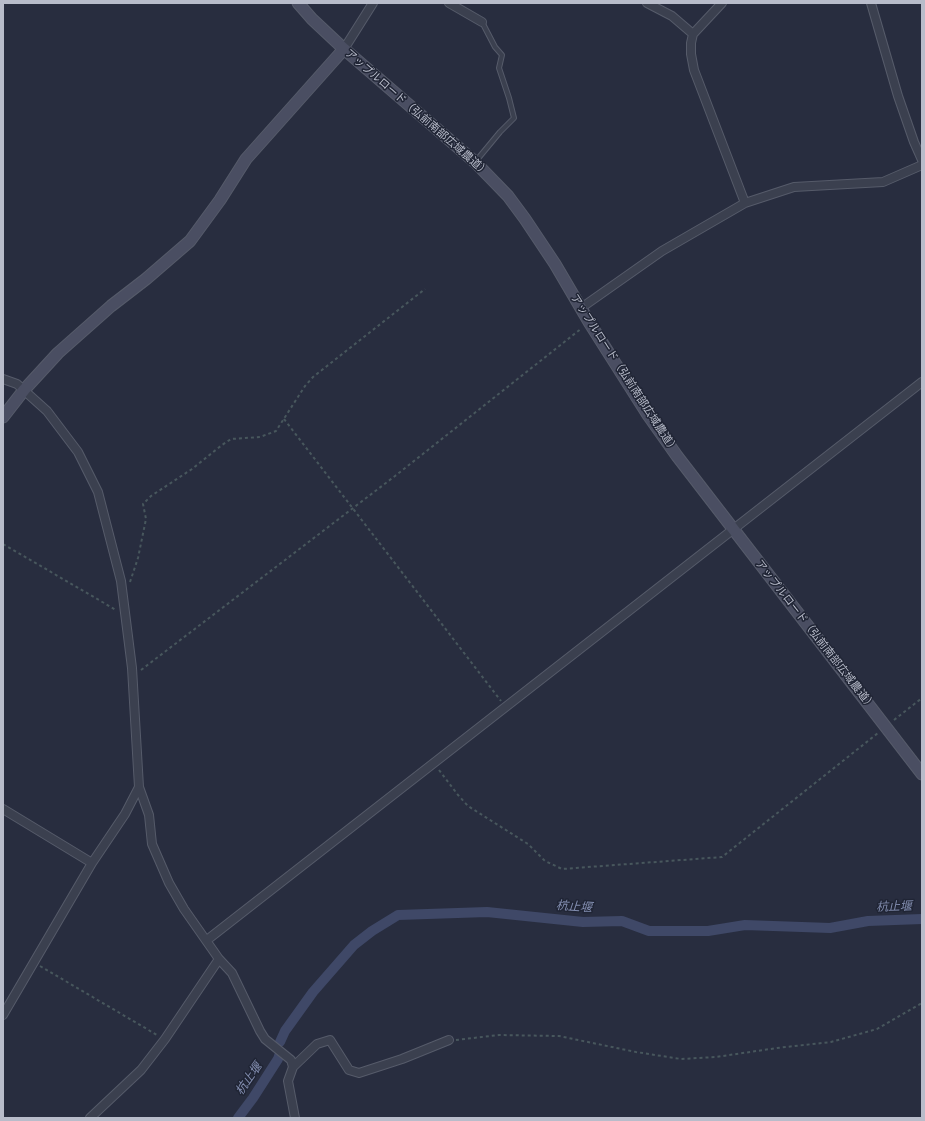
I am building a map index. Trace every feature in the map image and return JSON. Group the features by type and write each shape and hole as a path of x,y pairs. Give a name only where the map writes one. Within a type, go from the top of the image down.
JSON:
{"street":[{"name":"アップルロード（弘前南部広域農道）","path":"298,3 312,19 344,49 476,162 508,196 554,264 644,409 677,456 922,774"},
{"path":"3,417 24,390 58,354 111,306 146,279 190,241 220,200 246,159 344,49 374,3"},
{"path":"449,3 482,22"},
{"path":"647,3 672,16 693,34"},
{"path":"722,3 693,34 691,54 694,70 745,203"},
{"path":"871,3 898,96 922,160"},
{"path":"581,308 662,251 745,203 794,188 883,182 922,165"},
{"path":"3,379 17,384 47,411 78,452 98,492 121,582 132,677 138,787 149,815 152,844 169,883 184,909 219,959 232,974 265,1039 291,1060 293,1067"},
{"path":"206,940 922,382"},
{"path":"3,1015 92,863 125,814 138,787"},
{"path":"3,809 92,863"},
{"path":"90,1118 141,1070 165,1039 219,959"},
{"path":"295,1118 288,1081 293,1067 317,1044 330,1040 349,1070 359,1073 402,1059 449,1040"}],"lane":[{"path":"476,162 500,132 514,118 499,68 502,55 495,47 482,22"}],"path":[{"path":"124,602 138,558 146,519 143,504 162,487 192,469 231,439 260,437 276,431 305,386 313,377 425,290"},
{"path":"132,677 352,508 589,322"},
{"path":"284,419 505,707"},
{"path":"3,544 125,616"},
{"path":"434,763 468,806 528,844 544,861 562,869 722,857 922,698"},
{"path":"34,962 165,1039"},
{"path":"449,1040 499,1035 559,1036 636,1052 681,1059 716,1057 831,1042 877,1029 922,1003"}],"waterway":[{"name":"杭止堰","path":"280,1042 285,1031 313,992 354,945 372,931 398,915 487,912 583,922 622,921 649,931 708,931 745,925 830,928 868,921 922,919"},
{"name":"杭止堰","path":"238,1118 253,1098 278,1059 280,1053"}]}
